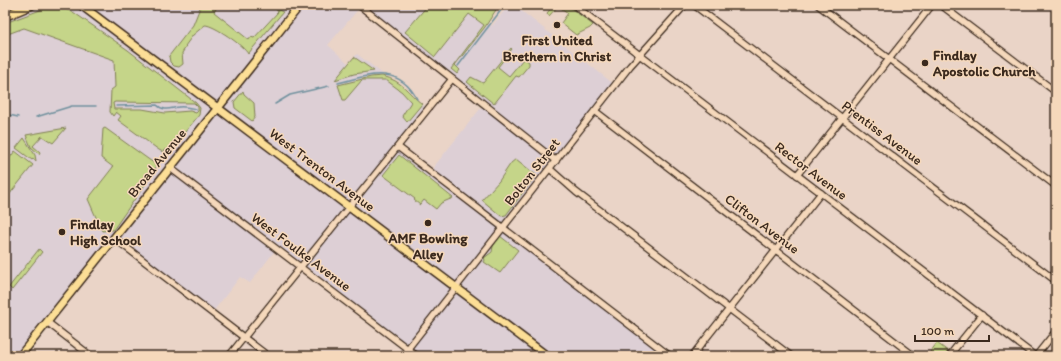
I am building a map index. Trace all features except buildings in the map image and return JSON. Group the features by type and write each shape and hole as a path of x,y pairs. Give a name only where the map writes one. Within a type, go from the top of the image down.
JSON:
{"highway":[{"path":"5,16 31,5"}],"main road":[{"name":"West Trenton Avenue","path":"82,5 547,356"},
{"name":"Broad Avenue","path":"20,356 169,167 300,5"}],"street":[{"path":"359,5 556,161"},
{"name":"Rector Avenue","path":"574,5 591,20 599,23 1036,356"},
{"name":"Bolton Street","path":"402,356 640,54 685,5"},
{"name":"Prentiss Avenue","path":"694,5 1056,281"},
{"path":"818,5 1056,186"},
{"path":"797,175 932,5"},
{"path":"941,5 1056,92"},
{"path":"230,356 452,79"},
{"name":"Clifton Avenue","path":"595,111 914,356"},
{"path":"398,147 670,356"},
{"name":"West Foulke Avenue","path":"169,167 417,356"},
{"path":"550,169 576,192 791,356"},
{"path":"692,356 821,193"},
{"path":"114,238 268,356"},
{"path":"949,356 982,315"},
{"path":"47,322 91,356"},
{"path":"1036,356 1056,331"}],"shaded area":[{"path":"5,5 499,5 487,22 492,26 509,5 514,5 615,85 504,228 670,356 417,356 277,248 250,283 240,277 212,313 114,238 20,356 5,356","holes":["361,6 484,104 436,164 432,173 398,147 428,109 357,54 348,63 328,45"]}],"green space":[{"path":"54,5 73,12 128,50 196,103 200,108 199,115 171,149 164,150 163,152 118,120 121,116 116,112 113,116 110,112 111,90 115,87 114,60 24,28 5,35 5,23","holes":["113,103 194,103 198,107 198,111 196,113 190,111 165,113 142,109 114,109"]},
{"path":"201,5 215,5 214,7 216,9 214,12 249,40 251,37 254,38 278,12 276,9 283,12 248,54 241,46 228,36 215,28 205,25 193,35 185,46 186,47 182,53 183,64 179,67 174,66 170,62 169,56 193,25"},
{"path":"428,5 499,5 485,27 455,65 460,70 457,74 451,69 484,25 469,14 435,57 405,32"},
{"path":"554,5 567,5 593,25 576,35 561,23 568,13 558,6 549,16 547,13"},
{"path":"511,48 512,49 498,67 509,76 524,58 529,62 529,65 519,77 516,76 494,104 467,82 471,77 483,83"},
{"path":"354,57 374,71 354,74 335,80"},
{"path":"382,76 400,84 422,104 407,122 402,116 411,102 402,92 386,80 362,80 345,100 343,100 338,85 371,77"},
{"path":"243,91 244,94 254,103 255,117 252,121 235,108 234,102"},
{"path":"66,128 53,143 42,136 33,146 40,152 39,154 31,147 26,135"},
{"path":"105,128 155,164 156,169 113,230 102,231 88,199 113,167 101,158 103,129"},
{"path":"24,138 35,155 36,161 33,159 32,160 16,148"},
{"path":"15,151 33,165 5,200 5,164"},
{"path":"399,155 453,198 441,203 436,209 424,200 420,205 414,200 415,199 383,175"},
{"path":"516,159 536,175 506,215 501,216 482,200 499,181 511,163"},
{"path":"500,236 518,250 500,273 484,262 484,258 492,252 493,246"},
{"path":"39,249 42,252 12,290 9,287"},
{"path":"937,343 949,352 945,356 927,356"}],"waterway":[{"path":"458,66 505,5"},
{"path":"666,5 669,7 676,5"},
{"path":"338,83 372,75 392,76 409,88 417,99"},
{"path":"275,104 290,95 329,86"},
{"path":"116,106 157,105 165,109 179,107 196,109"},
{"path":"36,117 72,106 96,106"},
{"path":"5,114 18,117"}],"place":[{"name":"First United Brethern in Christ","path":"557,25"},
{"name":"Findlay Apostolic Church","path":"925,63"},
{"name":"AMF Bowling Alley","path":"428,223"},
{"name":"Findlay High School","path":"62,232"}]}
